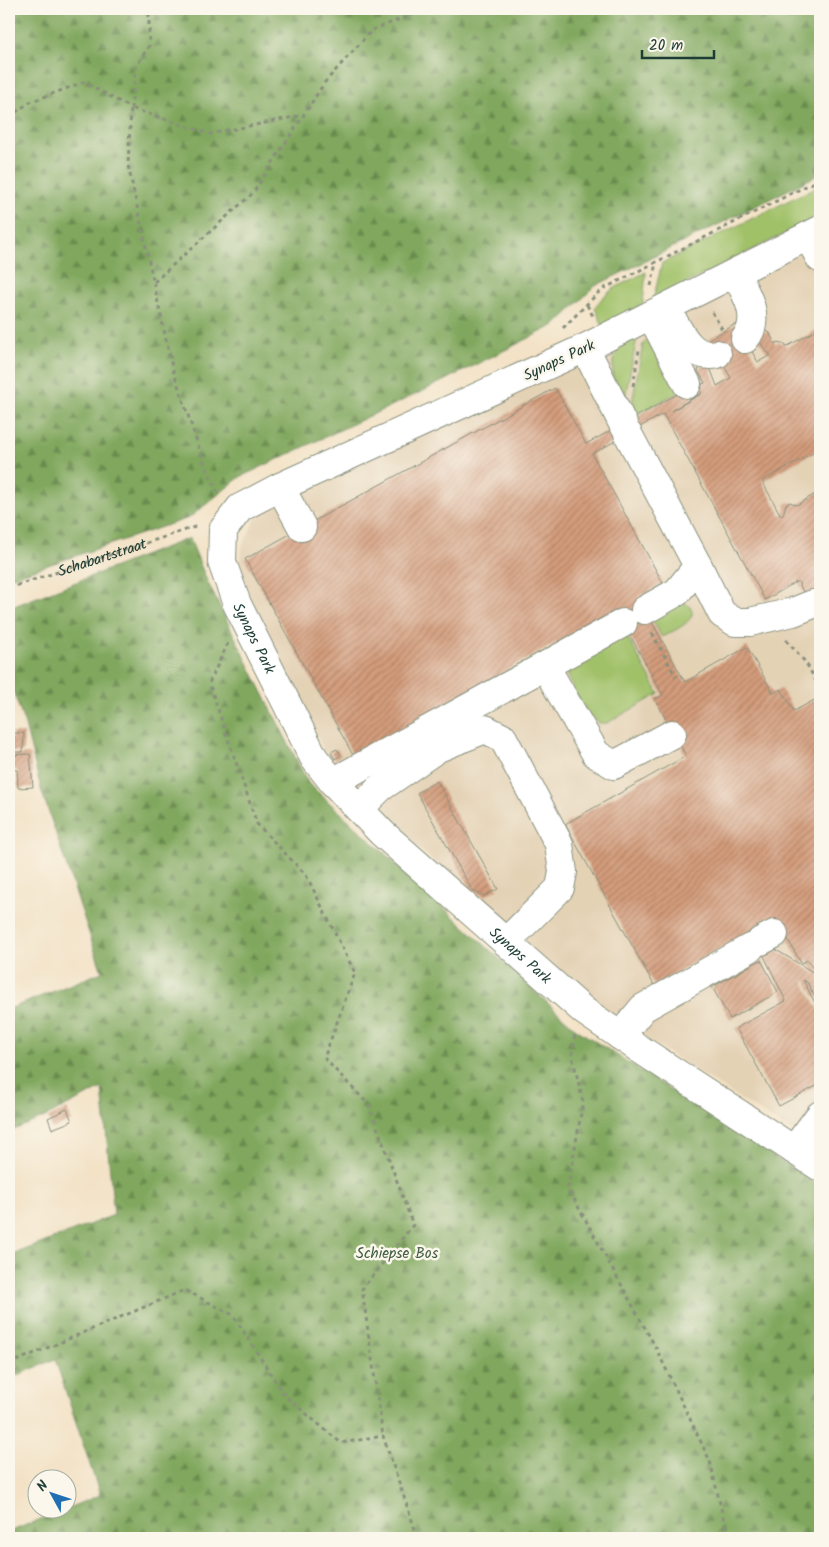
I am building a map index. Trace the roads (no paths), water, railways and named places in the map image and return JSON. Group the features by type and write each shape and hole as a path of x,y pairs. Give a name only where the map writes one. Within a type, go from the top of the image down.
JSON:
{"street":[{"name":"Synaps Park","path":"816,241 735,273 586,348 280,487 205,529 222,562 238,604 314,758 333,782 382,833 584,1012 820,1167"},
{"path":"659,311 677,328 687,344 702,354 712,355 728,341 749,334 752,322 751,305 735,273"},
{"path":"659,311 688,384"},
{"path":"586,348 722,614 735,622 750,622 785,614 813,604"},
{"path":"280,487 302,527"},
{"path":"333,782 545,666 640,621 678,592 698,566"},
{"path":"545,666 596,754 614,765 672,734"},
{"path":"359,809 380,788 438,748 485,729 503,738 559,844 563,872 560,888 506,942"},
{"path":"620,1036 643,1008 762,941"},
{"path":"794,1150 820,1115"}],"park label":[{"name":"Schiepse Bos","path":"397,1253"}]}
